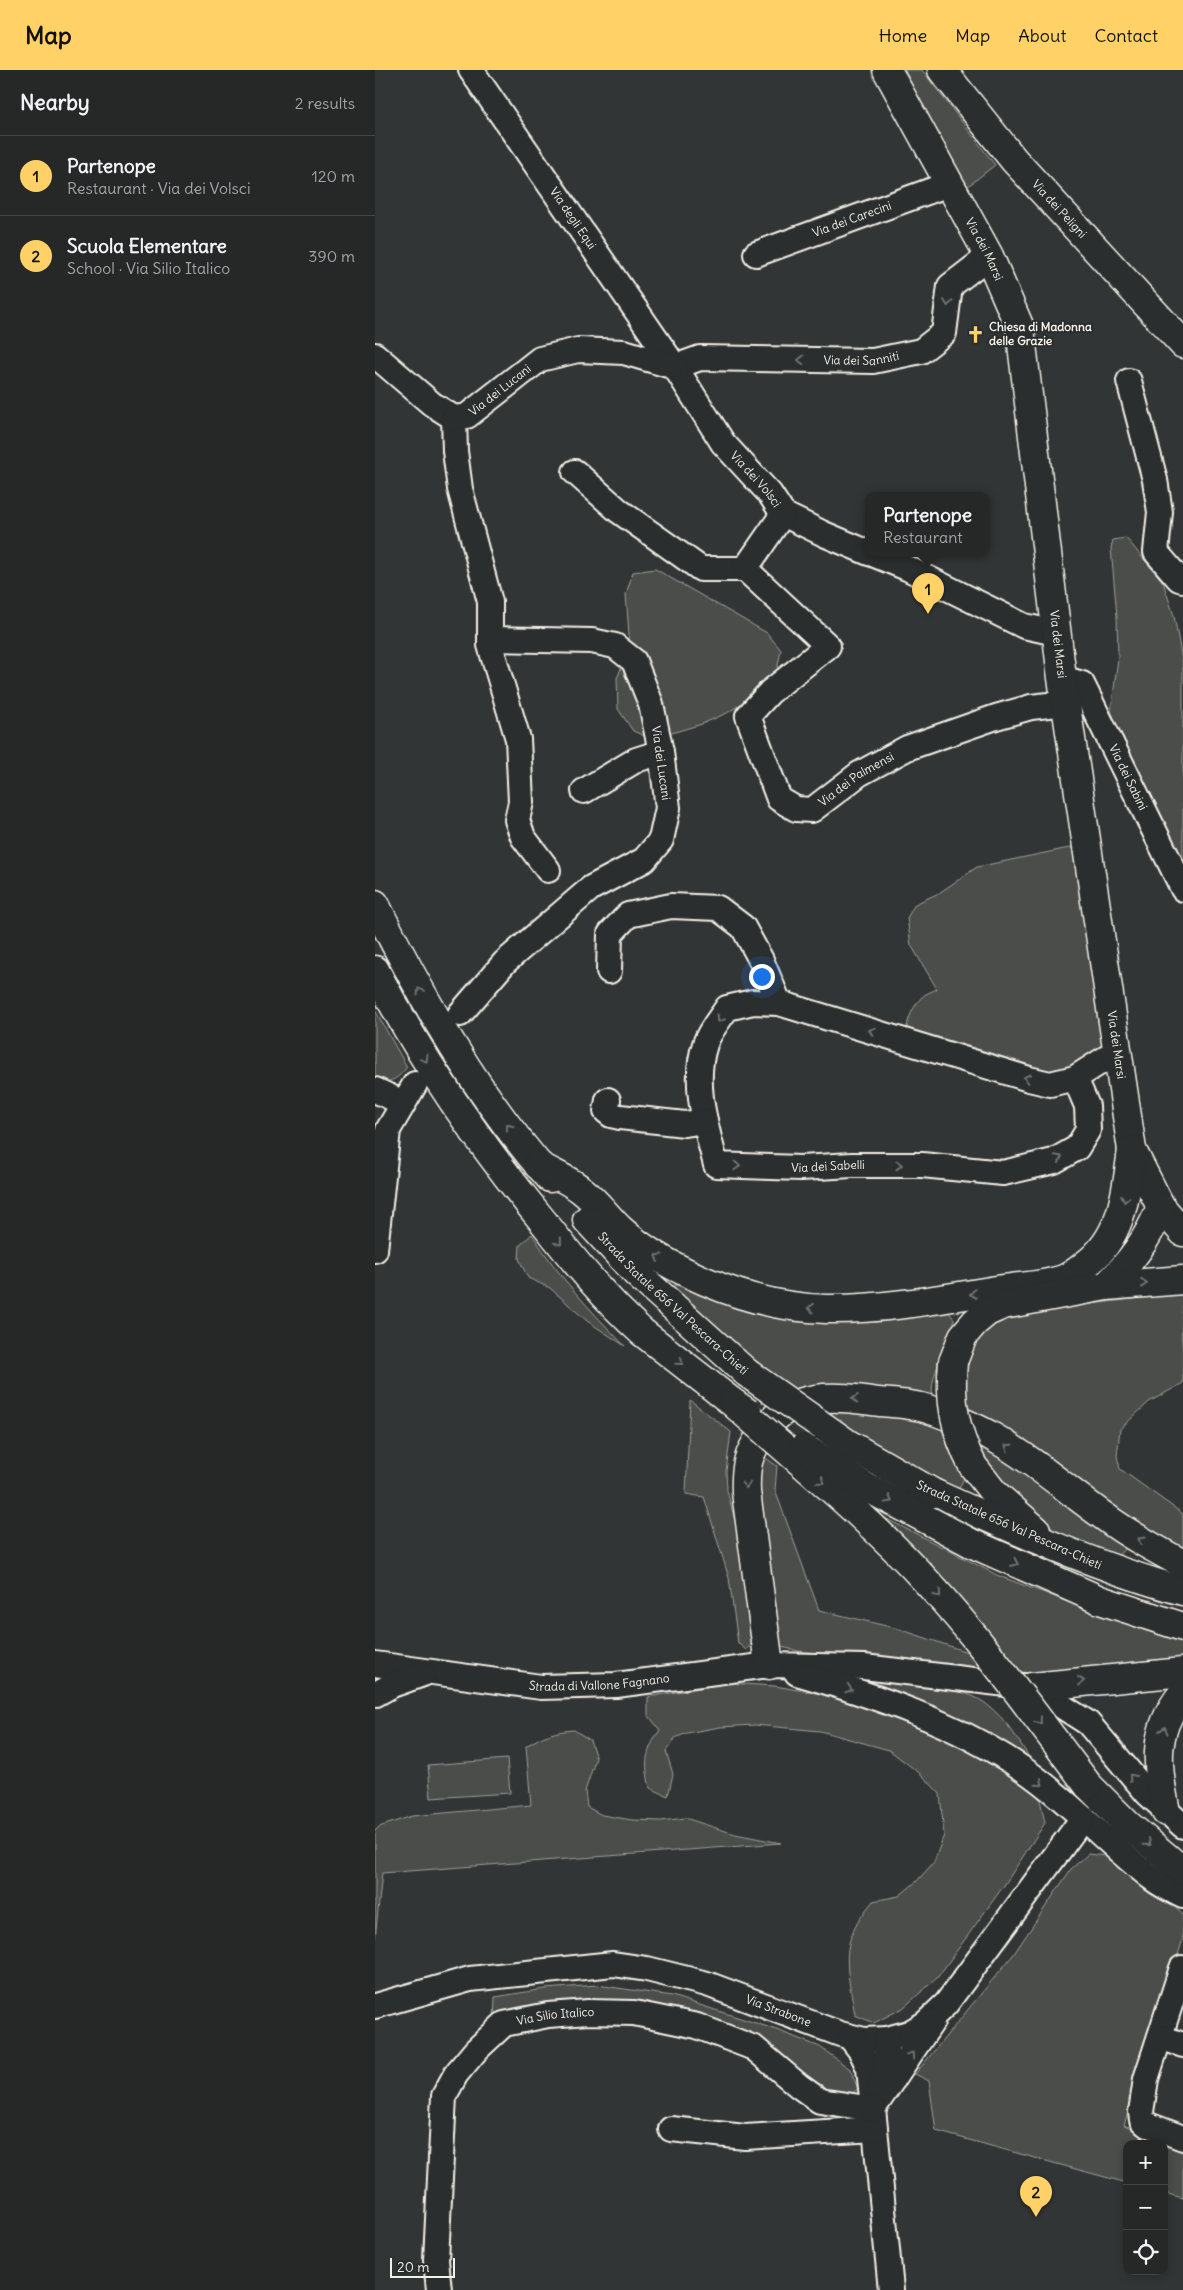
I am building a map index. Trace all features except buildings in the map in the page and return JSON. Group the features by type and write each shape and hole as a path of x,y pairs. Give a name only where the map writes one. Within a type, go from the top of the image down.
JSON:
{"main road":[{"name":"Via dei Marsi","path":"887,70 989,256 1020,328 1056,633 1116,1052 1132,1150 1161,1207 1183,1232"},
{"name":"Via dei Peligni","path":"942,70 1014,160 1183,344"},
{"name":"Strada Statale 656 Val Pescara-Chieti","path":"375,904 416,984 449,1039 509,1128 538,1165 637,1272 747,1373 848,1444 933,1493 1060,1550 1106,1568 1183,1591"},
{"path":"375,970 427,1062 498,1165 589,1278 623,1315 642,1332 732,1402 869,1523 928,1583 973,1635 1088,1785 1127,1824 1183,1871"},
{"path":"538,1165 583,1191 622,1230 645,1249 678,1269 736,1292 793,1306 825,1309 855,1308 953,1297 1065,1278 1086,1265 1105,1246 1117,1228 1125,1204 1132,1150"},
{"path":"1106,1286 1124,1269 1141,1248 1161,1207"},
{"path":"1060,1550 994,1493 973,1466 963,1447 952,1405 953,1362 963,1336 987,1312 1003,1305 1106,1286 1183,1280"},
{"path":"769,1665 749,1520 745,1470 749,1452 771,1419 787,1408 803,1401 822,1397 857,1399 921,1407 990,1435 1051,1474 1106,1518 1183,1564"},
{"path":"732,1402 866,1487 971,1543 1100,1600 1183,1627"},
{"path":"1032,1687 1183,1672"},
{"path":"1175,1819 1159,1774 1159,1753 1162,1733 1171,1707 1183,1693"}],"street":[{"name":"Via degli Equi","path":"471,70 675,367"},
{"name":"Via dei Carecini","path":"756,254 949,184"},
{"name":"Via dei Sanniti","path":"675,367 700,358 873,361 921,351 944,333 950,286 989,256"},
{"name":"Via dei Lucani","path":"548,870 523,837 517,820 521,802 518,739 490,646 490,602 460,490 455,451 454,418 467,416 541,359 578,350 624,352 675,367"},
{"path":"375,355 432,404 454,418"},
{"name":"Via dei Volsci","path":"675,367 723,443 770,494 783,514 865,551"},
{"path":"1129,381 1155,480 1160,512 1156,552 1179,579 1183,580"},
{"path":"575,472 619,510 701,569 745,570 783,514"},
{"name":"Via dei Volsci","path":"879,557 907,568 1024,626 1056,633"},
{"name":"Via dei Palmensi","path":"745,570 828,646 771,692 748,716 779,799 796,809 812,810 859,774 907,748 1031,707 1064,691"},
{"name":"Via dei Lucani","path":"460,1014 505,962 591,888 644,860 661,840 668,808 661,752 651,704 634,661 615,646 593,641 490,639"},
{"name":"Via dei Sabini","path":"1064,691 1082,684 1183,889"},
{"path":"584,791 636,760 661,752"},
{"path":"609,971 610,934 629,915 671,906 718,908 743,927 761,960 779,1003"},
{"name":"Via dei Sabelli","path":"1075,1078 1087,1106 1088,1130 1077,1148 1054,1161 1003,1173 922,1165 852,1164 801,1168 716,1165 705,1121 699,1072 705,1043 727,1008 753,1002 779,1003 1050,1084 1075,1078 1116,1052"},
{"path":"375,1090 409,1094 388,1130 375,1250"},
{"path":"608,1100 606,1111 611,1115 685,1124 705,1121"},
{"name":"Strada di Vallone Fagnano","path":"375,1664 541,1687 616,1685 769,1665 864,1667 1032,1687"},
{"path":"769,1665 872,1696 949,1727 1023,1770 1083,1818 1154,1880 1183,1896"},
{"path":"375,1670 379,1680 375,1695"},
{"name":"Strada di Vallone Fagnano","path":"375,1695 415,1676 430,1673"},
{"path":"1032,1687 1088,1723 1124,1768 1175,1819"},
{"name":"Via Strabone","path":"375,2006 470,1979 613,1964 647,1968 707,1984 850,2037 864,2040 887,2039 918,2028 938,2013 1083,1818"},
{"path":"1182,1968 1146,2080 1141,2112 1142,2120 1154,2128 1183,2138"},
{"name":"Via Silio Italico","path":"439,2290 436,2260 444,2096 456,2074 476,2050 504,2024 548,2015 588,2012 634,2012 697,2026 754,2048 820,2101 874,2119"},
{"path":"874,2119 938,2013"},
{"path":"850,2037 861,2050 869,2068 891,2290"},
{"path":"1160,2037 1183,2045"},
{"path":"874,2119 886,2067 887,2039"},
{"path":"671,2129 745,2137 874,2119"}],"shaded area":[{"path":"895,70 922,70 995,165 963,190"},
{"path":"1126,538 1163,582 1174,616 1183,665 1183,867 1174,852 1111,711 1118,658 1117,616 1111,548 1113,540"},
{"path":"655,569 767,633 781,650 776,676 754,696 727,713 702,724 651,739 633,731 618,709 617,678 630,648 626,594 633,572"},
{"path":"1074,847 1105,1052 1070,1076 1043,1077 907,1035 908,1020 916,1005 927,993 937,989 911,945 907,918 915,904 939,893 977,867"},
{"path":"375,1010 407,1067 397,1078 390,1081 375,1081"},
{"path":"532,1234 564,1279 625,1346 587,1321 550,1288 528,1278 519,1259 520,1245"},
{"path":"674,1285 948,1311 954,1319 954,1332 943,1352 934,1377 932,1391 936,1410 799,1395 730,1342 669,1288"},
{"path":"1183,1293 1183,1383 1149,1402 1120,1429 1117,1456 1120,1469 1183,1514 1183,1559 961,1421 960,1357 985,1327 1014,1316 1057,1308"},
{"path":"690,1400 731,1432 726,1471 727,1490 752,1587 754,1641 746,1650 738,1643 729,1578 704,1497 686,1494"},
{"path":"820,1406 939,1421 949,1450 964,1478 957,1493 817,1411"},
{"path":"964,1428 1126,1547 1119,1555 1101,1551 1049,1529 1014,1505"},
{"path":"756,1451 777,1466 775,1490 819,1610 899,1629 979,1656 991,1671 798,1651 779,1644 758,1543"},
{"path":"877,1514 999,1576 1147,1631 1183,1639 1183,1666 1018,1681"},
{"path":"855,1677 941,1687 973,1696 985,1703 1001,1717 1036,1769 843,1678"},
{"path":"728,1683 775,1686 850,1699 967,1749 1018,1779 1039,1795 1045,1823 1005,1884 937,1978 903,2008 874,2023 855,2015 847,1965 851,1936 857,1923 873,1901 899,1896 917,1881 934,1862 944,1835 940,1794 922,1775 889,1750 820,1731 755,1725 720,1727 687,1733 675,1738 666,1751 673,1774 668,1796 650,1788 647,1758 651,1745 660,1730 648,1715 648,1697"},
{"path":"574,1730 590,1740 596,1758 585,1791 587,1807 602,1815 632,1820 661,1821 685,1818 735,1834 781,1843 382,1873 375,1939 375,1831 379,1827 412,1816 531,1805 526,1746 549,1735"},
{"path":"507,1759 510,1793 431,1798 428,1765"},
{"path":"1088,1854 1115,1857 1145,1878 1183,1915 1183,1939 1124,2125 1162,2140 1123,2140 1123,2182 936,2131 929,2081 915,2074 1013,1955 1071,1869"},
{"path":"597,1985 672,1996 774,2029 820,2047 850,2069 858,2089 844,2098 809,2089 665,2017 494,2022 495,1997 545,1989"},
{"path":"1168,2142 1183,2148 1183,2198 1168,2194"}],"place":[{"name":"Chiesa di Madonna delle Grazie","path":"975,334"},
{"name":"Partenope","path":"928,614"},
{"name":"Scuola Elementare","path":"1036,2217"}]}
